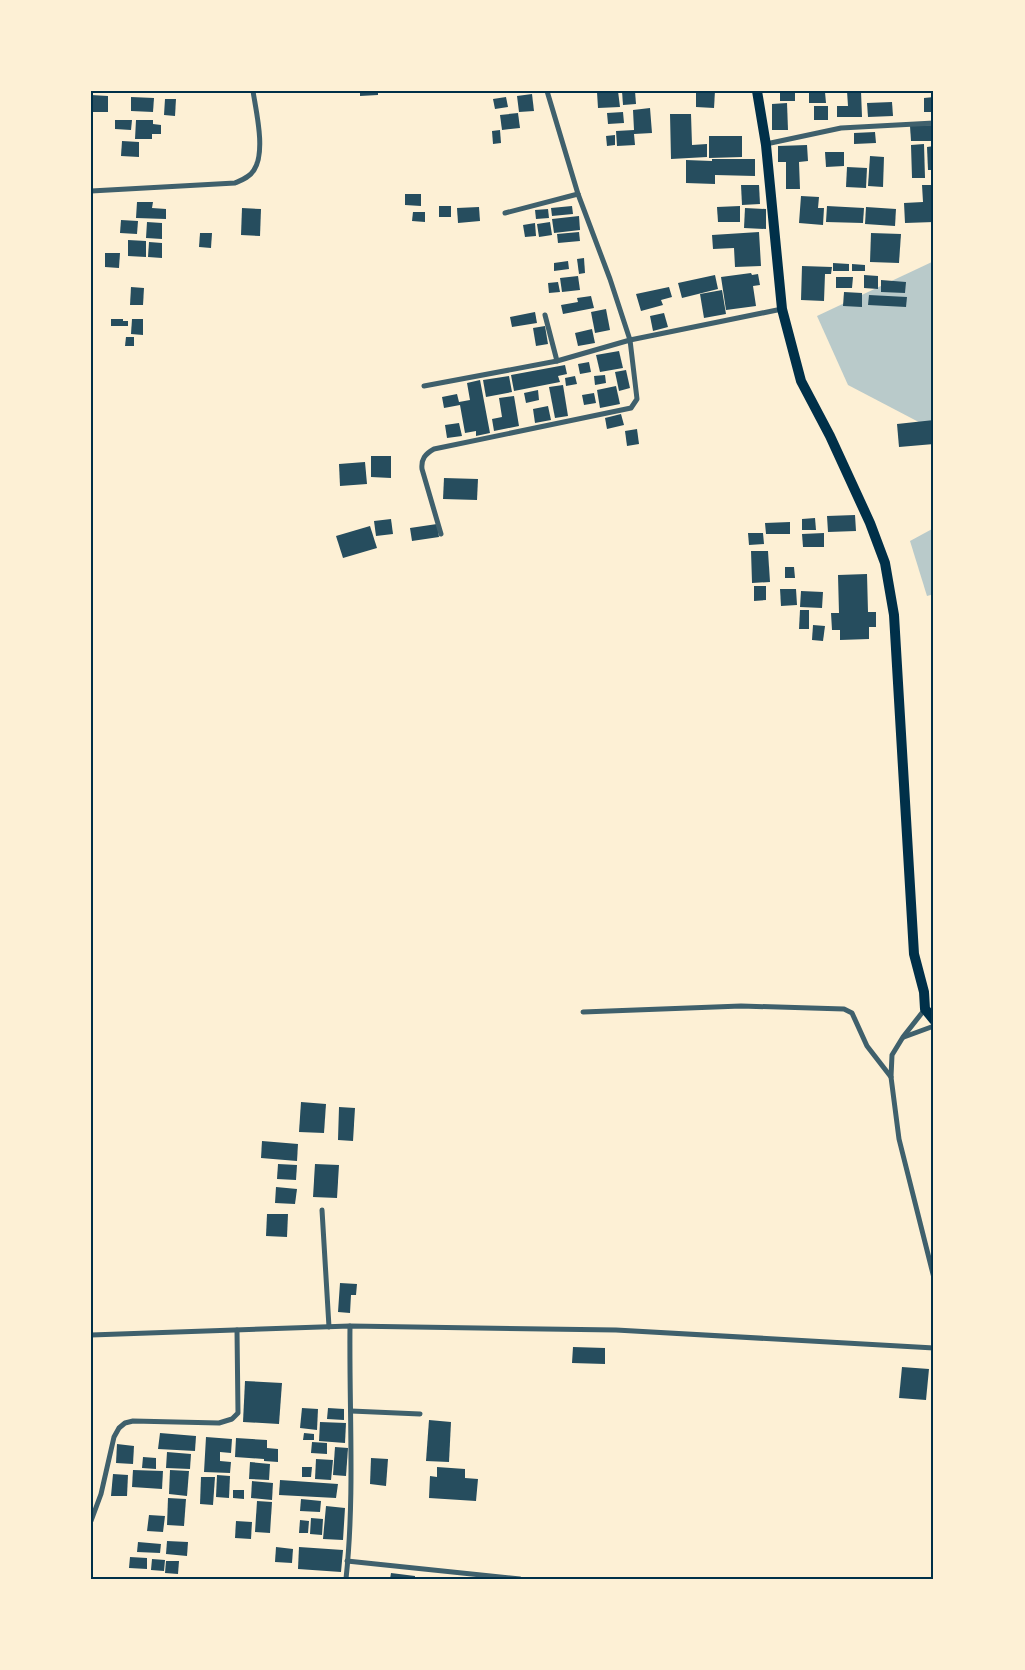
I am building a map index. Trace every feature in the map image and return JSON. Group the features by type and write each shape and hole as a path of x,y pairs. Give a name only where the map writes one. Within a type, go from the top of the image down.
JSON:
{"main road":[{"path":"757,91 766,144 782,309 801,381 830,436 866,515 885,563 894,615 914,954 924,992 925,1009 934,1020"}],"street":[{"path":"91,191 235,183 246,178 255,170 259,154 253,91"},
{"path":"441,534 422,470 423,460 427,453 434,449 631,408 637,399 630,340 610,279 578,194 547,91"},
{"path":"766,144 841,128 934,123"},
{"path":"505,213 578,194"},
{"path":"424,386 557,361 630,340 782,309"},
{"path":"545,315 557,361"},
{"path":"583,1012 741,1006 844,1009 852,1013 867,1046 891,1077"},
{"path":"925,1009 903,1037 892,1055 891,1077 899,1139 934,1278"},
{"path":"903,1037 934,1026"},
{"path":"322,1210 329,1327"},
{"path":"346,1579 352,1464 349,1372 350,1326"},
{"path":"91,1335 350,1326 616,1330 934,1348"},
{"path":"91,1521 100,1494 114,1437 119,1428 125,1423 133,1421 218,1423 232,1419 238,1413 237,1330"},
{"path":"351,1411 420,1414"},
{"path":"348,1561 520,1579"}],"shaded area":[{"path":"934,261 934,430 848,385 817,316"},
{"path":"934,528 934,594 927,596 910,541"}],"building":[{"path":"360,91 378,91 378,95 360,96"},
{"path":"618,91 620,107 598,108 597,92"},
{"path":"622,91 635,91 636,104 623,105"},
{"path":"696,91 715,91 714,108 696,107"},
{"path":"780,91 795,91 795,101 780,101"},
{"path":"847,91 861,91 862,117 837,117 837,106 848,106"},
{"path":"809,92 825,92 826,103 809,103"},
{"path":"532,94 534,111 519,112 517,96"},
{"path":"91,95 108,96 108,112 91,112"},
{"path":"131,97 154,98 153,112 131,111"},
{"path":"506,97 508,107 495,109 493,99"},
{"path":"934,97 934,112 924,112 924,98"},
{"path":"165,99 176,99 175,116 164,115"},
{"path":"892,102 893,116 868,117 867,103"},
{"path":"787,103 788,130 772,130 772,104"},
{"path":"814,106 828,106 828,120 814,120"},
{"path":"650,108 652,133 634,134 635,145 617,146 616,131 634,130 633,110"},
{"path":"623,112 624,123 608,124 607,113"},
{"path":"518,113 520,128 502,130 500,115"},
{"path":"670,114 691,114 692,145 707,144 707,157 671,159"},
{"path":"115,120 132,120 131,130 115,129"},
{"path":"136,120 153,120 153,124 161,125 161,134 152,134 152,139 135,139"},
{"path":"934,125 934,141 911,141 910,126"},
{"path":"500,130 501,143 493,144 492,131"},
{"path":"875,132 876,143 854,144 854,133"},
{"path":"615,135 615,145 607,146 606,136"},
{"path":"709,136 742,136 742,157 709,158"},
{"path":"122,141 139,142 139,157 121,156"},
{"path":"924,144 925,178 912,178 911,145"},
{"path":"807,145 808,161 799,162 800,189 786,189 786,162 778,162 778,146"},
{"path":"934,146 934,170 928,170 927,147"},
{"path":"825,152 844,152 844,166 826,167"},
{"path":"870,156 884,157 883,187 868,186"},
{"path":"712,159 755,159 755,176 715,175 715,184 686,183 686,160 712,161"},
{"path":"847,167 867,168 866,188 846,187"},
{"path":"741,185 759,185 760,204 742,205"},
{"path":"922,185 934,185 934,222 905,223 904,203 923,202"},
{"path":"405,194 421,194 421,206 405,205"},
{"path":"801,196 819,197 818,208 824,208 823,225 799,223"},
{"path":"137,202 153,202 152,208 166,209 166,219 136,218"},
{"path":"439,206 451,206 451,217 439,217"},
{"path":"572,206 573,214 552,216 551,208"},
{"path":"740,206 740,222 718,222 717,207"},
{"path":"827,206 864,208 863,223 826,222"},
{"path":"479,207 480,221 458,223 457,208"},
{"path":"866,207 896,209 895,226 865,224"},
{"path":"242,208 261,209 260,236 241,235"},
{"path":"745,208 766,209 766,229 744,228"},
{"path":"548,209 549,218 536,219 535,210"},
{"path":"413,212 425,212 425,222 412,221"},
{"path":"579,216 580,230 554,233 552,219"},
{"path":"121,220 138,221 137,234 120,233"},
{"path":"147,222 162,223 162,239 146,238"},
{"path":"550,222 552,235 539,237 537,224"},
{"path":"535,223 536,236 525,237 523,225"},
{"path":"579,232 580,241 558,243 557,234"},
{"path":"759,232 761,266 735,267 734,248 713,249 712,235"},
{"path":"200,233 212,233 211,248 199,247"},
{"path":"871,233 901,234 899,263 870,262"},
{"path":"128,240 146,241 146,257 128,256"},
{"path":"149,242 162,243 162,258 148,257"},
{"path":"105,253 120,253 119,268 105,267"},
{"path":"584,258 585,273 579,274 577,259"},
{"path":"568,261 569,269 554,271 554,263"},
{"path":"833,263 849,264 849,271 833,271"},
{"path":"852,264 865,265 865,271 852,271"},
{"path":"802,266 832,267 831,274 825,274 824,301 801,300"},
{"path":"751,273 752,275 758,274 760,285 753,286 756,306 726,310 721,277"},
{"path":"715,275 718,289 682,298 678,283"},
{"path":"864,275 878,276 878,289 864,288"},
{"path":"578,276 580,290 562,292 560,278"},
{"path":"836,277 853,277 852,288 836,288"},
{"path":"881,280 906,282 905,293 881,292"},
{"path":"558,282 560,292 549,293 548,283"},
{"path":"131,287 144,288 143,305 130,305"},
{"path":"669,287 672,297 661,300 663,305 641,311 636,294"},
{"path":"722,290 726,314 704,318 700,294"},
{"path":"844,292 862,293 862,307 843,306"},
{"path":"869,295 907,297 906,307 868,305"},
{"path":"591,296 594,308 563,314 561,305 578,302 577,298"},
{"path":"606,309 610,330 595,333 591,312"},
{"path":"535,312 537,323 512,327 510,317"},
{"path":"664,313 668,327 653,331 650,316"},
{"path":"111,319 128,321 128,326 111,326"},
{"path":"132,319 143,319 143,335 131,334"},
{"path":"545,326 548,344 536,346 533,328"},
{"path":"592,329 595,343 578,346 575,333"},
{"path":"126,337 134,337 134,346 125,346"},
{"path":"619,351 623,368 600,372 596,355"},
{"path":"589,362 591,372 580,374 578,364"},
{"path":"565,365 567,374 558,376 560,382 514,391 511,375"},
{"path":"626,370 630,388 619,391 615,372"},
{"path":"605,375 606,383 595,385 594,376"},
{"path":"509,376 512,392 486,397 483,380"},
{"path":"575,376 577,384 566,386 565,378"},
{"path":"480,380 490,433 476,436 476,431 465,433 460,405 444,408 442,397 457,394 459,402 470,400 467,383"},
{"path":"563,385 568,416 555,418 549,387"},
{"path":"616,386 620,404 600,408 597,390"},
{"path":"538,390 539,400 526,403 524,393"},
{"path":"594,393 596,403 584,405 582,395"},
{"path":"514,396 519,426 494,431 492,419 502,417 499,398"},
{"path":"548,406 551,420 535,423 533,409"},
{"path":"621,414 624,425 607,429 605,418"},
{"path":"934,420 934,444 899,447 897,424"},
{"path":"459,423 462,436 447,438 445,425"},
{"path":"637,429 639,444 627,446 625,431"},
{"path":"371,456 391,456 391,478 371,477"},
{"path":"365,462 367,484 340,486 339,464"},
{"path":"444,478 478,479 477,500 443,499"},
{"path":"855,515 856,531 828,532 827,516"},
{"path":"815,518 816,530 802,530 802,519"},
{"path":"391,519 393,534 376,536 374,521"},
{"path":"790,522 790,534 766,534 765,523"},
{"path":"437,524 439,537 412,541 410,528"},
{"path":"370,526 377,548 343,558 336,536"},
{"path":"748,533 763,533 764,544 749,545"},
{"path":"824,533 824,547 803,547 802,534"},
{"path":"751,551 768,551 770,582 752,583"},
{"path":"785,567 794,567 795,578 785,578"},
{"path":"867,574 868,612 876,612 876,627 869,627 869,639 840,640 840,630 832,630 831,613 839,613 838,575"},
{"path":"754,586 766,586 766,600 754,601"},
{"path":"780,589 796,589 797,605 781,606"},
{"path":"801,591 823,592 822,608 800,607"},
{"path":"800,610 809,610 809,629 799,629"},
{"path":"813,625 825,626 823,641 812,640"},
{"path":"301,1102 326,1104 324,1133 299,1132"},
{"path":"339,1107 355,1108 353,1141 338,1140"},
{"path":"262,1141 298,1144 297,1161 261,1158"},
{"path":"278,1164 297,1165 296,1180 277,1179"},
{"path":"315,1164 339,1165 337,1198 313,1197"},
{"path":"276,1187 297,1189 295,1204 275,1203"},
{"path":"267,1214 288,1214 287,1237 266,1236"},
{"path":"340,1283 357,1284 356,1295 351,1295 350,1313 338,1312"},
{"path":"573,1347 605,1348 605,1364 572,1363"},
{"path":"902,1367 929,1369 926,1400 899,1398"},
{"path":"245,1381 282,1383 279,1424 243,1422"},
{"path":"302,1408 318,1409 317,1430 300,1428"},
{"path":"328,1408 344,1409 344,1420 327,1419"},
{"path":"429,1420 451,1422 449,1462 426,1461"},
{"path":"320,1422 346,1423 345,1443 319,1441"},
{"path":"160,1433 196,1436 195,1451 158,1449"},
{"path":"304,1433 314,1434 314,1440 303,1440"},
{"path":"206,1437 232,1439 231,1453 220,1452 220,1461 231,1462 230,1473 204,1472"},
{"path":"236,1438 267,1440 267,1448 278,1449 278,1462 235,1457"},
{"path":"312,1442 327,1443 327,1454 311,1453"},
{"path":"117,1444 134,1446 133,1464 116,1463"},
{"path":"335,1447 348,1448 346,1476 333,1475"},
{"path":"167,1452 191,1454 190,1469 166,1468"},
{"path":"143,1457 156,1458 156,1469 142,1468"},
{"path":"371,1458 388,1459 386,1486 370,1484"},
{"path":"316,1459 333,1460 331,1480 315,1479"},
{"path":"250,1462 270,1464 269,1480 249,1479"},
{"path":"302,1467 312,1467 311,1477 302,1477"},
{"path":"437,1467 465,1469 465,1478 478,1479 476,1501 429,1498 430,1476 437,1477"},
{"path":"133,1470 163,1471 162,1489 132,1487"},
{"path":"170,1470 189,1471 187,1496 169,1494"},
{"path":"113,1474 128,1475 127,1496 111,1496"},
{"path":"217,1475 230,1476 229,1498 216,1497"},
{"path":"201,1477 215,1477 213,1505 200,1504"},
{"path":"280,1480 338,1484 336,1498 279,1495"},
{"path":"252,1481 273,1483 272,1500 251,1498"},
{"path":"233,1490 244,1490 244,1499 233,1498"},
{"path":"168,1498 186,1499 184,1526 167,1525"},
{"path":"301,1499 321,1501 320,1512 300,1511"},
{"path":"257,1501 272,1502 270,1533 255,1532"},
{"path":"326,1506 345,1508 343,1540 323,1539"},
{"path":"149,1515 165,1516 163,1532 147,1531"},
{"path":"311,1518 323,1519 322,1535 310,1534"},
{"path":"300,1520 309,1521 308,1533 299,1533"},
{"path":"236,1521 252,1522 251,1539 235,1538"},
{"path":"167,1541 188,1542 187,1556 166,1554"},
{"path":"138,1542 161,1544 160,1553 137,1552"},
{"path":"276,1547 293,1549 292,1563 275,1562"},
{"path":"299,1547 343,1550 341,1572 298,1569"},
{"path":"130,1557 147,1558 147,1569 129,1568"},
{"path":"152,1559 165,1560 164,1571 151,1570"},
{"path":"166,1561 179,1561 178,1574 165,1573"},
{"path":"391,1573 415,1576 415,1579 390,1579"}]}
